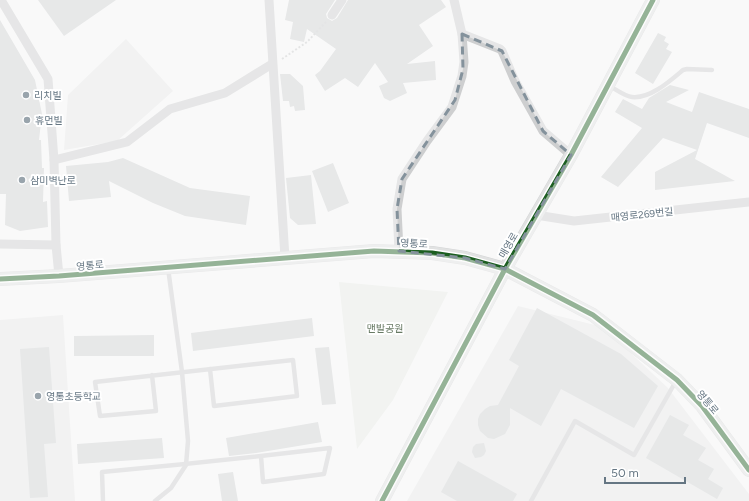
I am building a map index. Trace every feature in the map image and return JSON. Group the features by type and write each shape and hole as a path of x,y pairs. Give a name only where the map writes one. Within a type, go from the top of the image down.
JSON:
{"street":[{"path":"1,0 48,79 54,160 56,245 60,276"},
{"path":"269,0 285,258"},
{"path":"332,15 342,0"},
{"path":"399,251 397,209 399,188 402,179 452,107 463,69 462,34 454,0"},
{"name":"매영로","path":"382,501 505,269 570,155 653,0"},
{"path":"462,34 500,48 515,81 544,132 570,155"},
{"path":"54,160 126,142 170,109 225,92 272,64"},
{"name":"매영로269번길","path":"536,215 574,221 749,202"},
{"path":"0,244 56,245"},
{"name":"영통로","path":"0,280 168,268 340,253 399,251 432,253 465,258 505,269 593,315 677,380 702,406 749,470"}],"lane":[{"path":"608,85 630,97 644,96 663,86 683,70 712,70"},
{"path":"155,501 171,488 186,465 188,441 182,372 168,268"},
{"path":"152,375 156,411 100,416 95,382 152,375 293,360 297,396 214,406 210,369"},
{"path":"531,501 575,421 634,455 677,380"},
{"path":"103,501 102,472 186,465 261,456 330,448 324,474 263,482 261,456"}],"path":[{"path":"272,64 295,51 307,42 332,15"}],"highlighted area":[{"path":"462,34 502,51 543,131 571,155 505,269 465,258 399,251 397,209 402,179 455,100 463,69"}],"shaded area":[{"path":"126,39 173,91 117,141 64,150 68,95"},
{"path":"518,306 603,327 668,388 749,494 749,501 407,501"},
{"path":"63,315 75,501 0,501 0,320"}],"green space":[{"name":"맨발공원","path":"339,282 448,292 393,400 357,449"}],"building":[{"path":"38,0 116,0 64,36"},
{"path":"289,0 335,0 326,14 327,18 332,21 337,18 348,0 441,0 446,7 419,25 433,46 407,64 435,61 436,80 403,83 407,93 390,101 384,98 379,86 388,82 375,63 358,87 345,78 325,91 315,75 320,71 336,49 307,29 304,42 290,39 293,22 285,20"},
{"path":"0,20 35,80 42,114 39,140 41,140 42,168 44,168 43,202 47,201 48,227 20,231 5,225 6,194 0,194"},
{"path":"658,33 666,37 664,41 669,44 666,49 672,52 653,84 635,73"},
{"path":"280,74 290,74 303,86 305,110 295,111 294,106 290,107 289,101 283,101"},
{"path":"670,85 689,90 666,102 692,112 699,92 749,109 749,138 707,123 695,159 735,181 655,190 655,172 697,150 663,138 618,187 601,177 642,128 615,112 623,99 642,109 649,98"},
{"path":"123,158 190,188 250,196 246,225 185,216 153,203 109,181 111,197 69,201 66,166 108,162"},
{"path":"333,163 349,203 328,212 312,171"},
{"path":"311,175 316,224 298,225 290,218 286,178"},
{"path":"537,308 621,354 658,386 634,428 561,389 541,426 510,408 510,425 505,434 494,439 488,438 480,431 478,419 480,414 490,406 498,405 519,366 509,360"},
{"path":"312,318 314,336 193,351 191,333"},
{"path":"154,335 154,356 74,356 74,336"},
{"name":"영통초등학교","path":"49,347 56,443 44,444 48,497 30,498 20,349"},
{"path":"329,347 336,404 322,405 315,348"},
{"path":"670,415 689,425 683,435 706,448 698,460 714,469 708,479 723,488 717,499 646,458"},
{"path":"318,422 322,442 229,456 226,438"},
{"path":"162,438 164,458 78,464 77,444"},
{"path":"484,443 486,451 484,455 475,458 472,452 473,447 476,444"},
{"path":"458,461 517,494 513,501 457,501 441,492"},
{"path":"233,472 238,501 222,501 218,474"}],"cycle path":[{"path":"382,501 505,269 571,155 653,0"},
{"path":"0,279 59,276 374,251 432,253 465,258 505,269 593,315 677,380 702,406 749,470"}],"place":[{"name":"리치빌","path":"26,95"},
{"name":"휴먼빌","path":"27,120"},
{"name":"삼미벽난로","path":"22,180"},
{"name":"영통초등학교","path":"38,396"}]}
